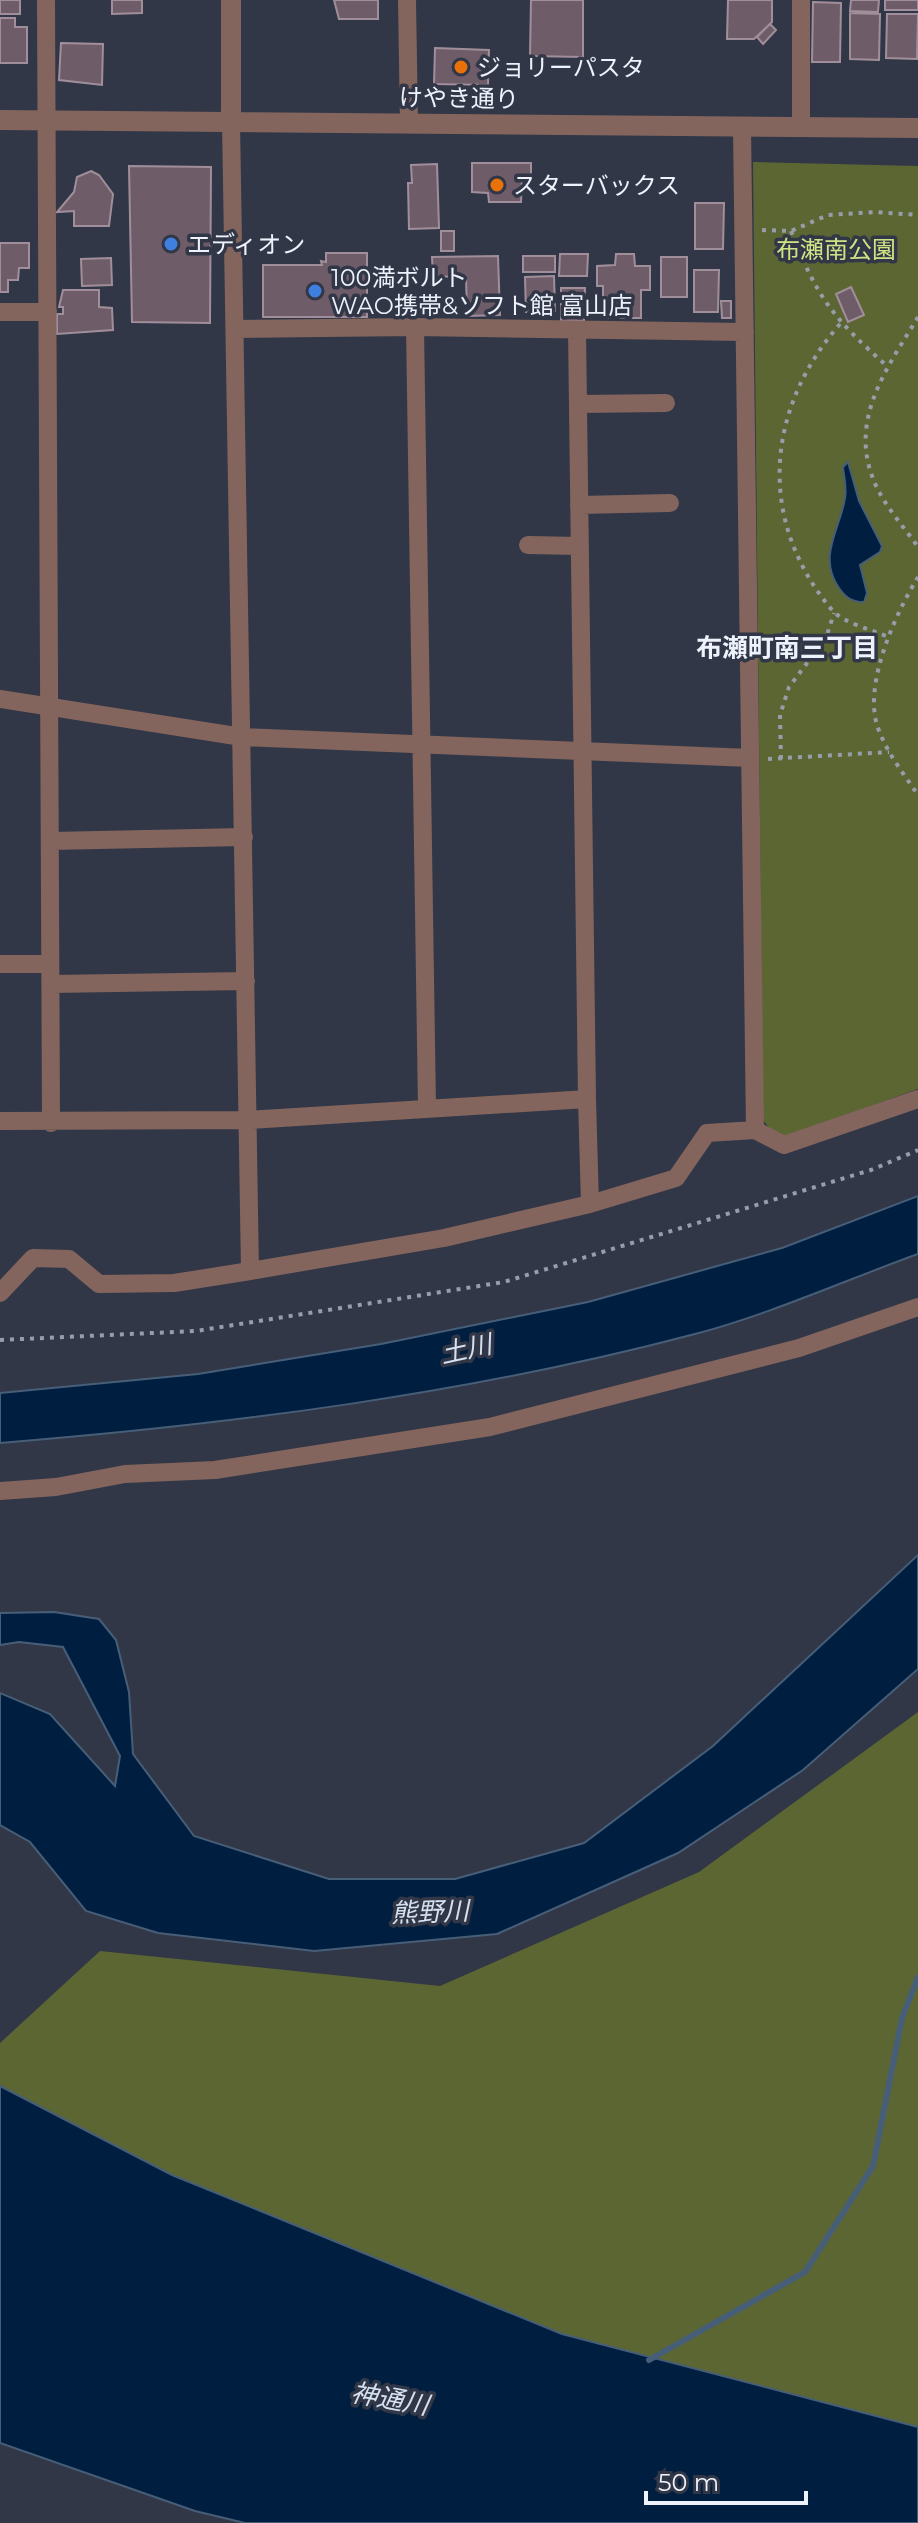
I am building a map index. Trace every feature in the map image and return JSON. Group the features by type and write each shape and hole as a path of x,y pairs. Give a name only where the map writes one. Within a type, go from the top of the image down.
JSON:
{"street":[{"path":"46,0 51,1123"},
{"path":"231,0 250,1271"},
{"path":"407,0 409,124"},
{"path":"801,0 801,127"},
{"name":"けやき通り","path":"0,120 918,128"},
{"path":"742,127 755,1130"},
{"path":"0,312 48,312"},
{"path":"235,329 415,327 745,332"},
{"path":"415,327 427,1107"},
{"path":"577,330 590,1204"},
{"path":"578,404 666,403"},
{"path":"579,505 670,503"},
{"path":"528,545 579,546"},
{"path":"0,699 242,737 750,758"},
{"path":"50,841 244,837"},
{"path":"0,964 50,964"},
{"path":"51,984 246,981"},
{"path":"0,1121 248,1120 587,1099"},
{"path":"0,1293 33,1258 69,1259 99,1284 174,1283 444,1238 590,1204 676,1178 707,1133 755,1130 784,1145 918,1099"},
{"path":"0,1491 56,1487 125,1474 215,1470 490,1427 799,1348 918,1307"}],"path":[{"path":"743,229 791,231 828,215 875,212 918,215"},
{"path":"791,231 809,279 840,324 887,366"},
{"path":"918,317 873,392 867,421 866,452 874,482 918,547"},
{"path":"840,324 797,383 786,414 781,443 782,489 789,535 800,564 834,613 888,637"},
{"path":"918,577 888,637 877,682 876,722 889,752 918,795"},
{"path":"834,613 826,638 789,687 780,715 781,759 889,752"},
{"path":"0,1340 196,1331 504,1282 871,1170 918,1150"}],"green space":[{"name":"布瀬南公園","path":"753,162 918,166 918,1089 785,1137 770,1129 763,1120"},
{"path":"918,1712 918,2427 562,2334 172,2175 0,2086 0,2043 100,1951 440,1986 699,1872"}],"water":[{"path":"848,462 859,501 882,546 880,552 860,565 867,593 864,602 844,594 830,565 832,543 845,498 843,467"},
{"name":"土川","path":"918,1196 918,1254 779,1307 695,1334 524,1374 350,1404 175,1426 0,1443 0,1393 198,1374 381,1344 588,1302 782,1248"},
{"name":"熊野川","path":"918,1555 918,1669 803,1770 678,1853 497,1934 314,1951 158,1933 86,1911 30,1842 0,1825 0,1693 50,1714 115,1786 120,1756 63,1647 19,1642 0,1645 0,1613 54,1612 99,1619 116,1640 129,1692 133,1754 194,1836 329,1879 455,1879 584,1843 713,1746"},
{"name":"神通川","path":"0,2086 172,2175 562,2334 918,2427 918,2523 245,2523 195,2511 0,2443"}],"building":[{"path":"0,0 20,0 20,14 0,14"},
{"path":"112,0 142,0 142,13 112,14"},
{"path":"334,0 378,0 378,19 339,19"},
{"path":"531,0 583,0 583,57 530,56"},
{"path":"728,0 772,0 772,22 754,39 727,39"},
{"path":"851,0 879,0 878,12 850,11"},
{"path":"885,0 918,0 918,10 885,10"},
{"path":"813,2 841,3 840,62 812,62"},
{"path":"850,13 880,14 879,60 850,59"},
{"path":"887,14 918,14 917,59 886,58"},
{"path":"0,18 15,18 15,27 27,27 27,63 0,63"},
{"path":"770,24 776,30 763,44 757,37"},
{"path":"61,43 103,44 102,85 59,80"},
{"name":"ジョリーパスタ","path":"435,48 489,50 488,85 434,84"},
{"name":"スターバックス","path":"472,163 531,163 531,176 522,178 521,202 489,202 488,193 472,192"},
{"path":"437,164 439,228 409,229 408,183 412,183 411,165"},
{"name":"エディオン","path":"129,166 211,167 210,323 132,322"},
{"path":"91,171 99,175 113,194 109,226 74,226 74,211 57,212 74,192 77,177"},
{"path":"695,203 724,203 723,249 695,249"},
{"path":"441,231 454,231 454,251 441,251"},
{"path":"0,243 29,243 29,268 19,268 18,280 8,280 8,292 0,292"},
{"name":"100満ボルト WAO携帯&ソフト館 富山店","path":"326,253 367,253 367,317 263,317 263,265 322,265 321,261 326,262"},
{"path":"560,254 588,254 587,276 559,276"},
{"path":"616,254 634,254 635,266 650,266 650,290 641,290 641,318 603,318 603,286 597,286 597,266 615,265"},
{"path":"498,256 500,315 467,316 466,276 433,277 432,257"},
{"path":"523,256 555,256 555,272 523,272"},
{"path":"661,257 687,257 687,297 661,297"},
{"path":"111,258 112,285 82,286 81,259"},
{"path":"694,270 719,270 718,312 694,312"},
{"path":"554,276 555,311 526,312 525,277"},
{"path":"851,287 864,315 848,322 836,294"},
{"path":"561,288 585,288 584,321 561,321"},
{"path":"63,290 99,290 99,307 112,308 113,330 57,334 57,314 63,314 63,307 59,307"},
{"path":"721,301 731,301 731,318 722,318"}],"waterway":[{"path":"649,2360 805,2272 873,2166 902,2018 918,1977"}],"place":[{"name":"ジョリーパスタ","path":"461,67"},
{"name":"スターバックス","path":"497,185"},
{"name":"エディオン","path":"171,244"},
{"name":"100満ボルト WAO携帯&ソフト館 富山店","path":"315,291"}],"district":[{"name":"布瀬町南三丁目","path":"787,648"}]}
